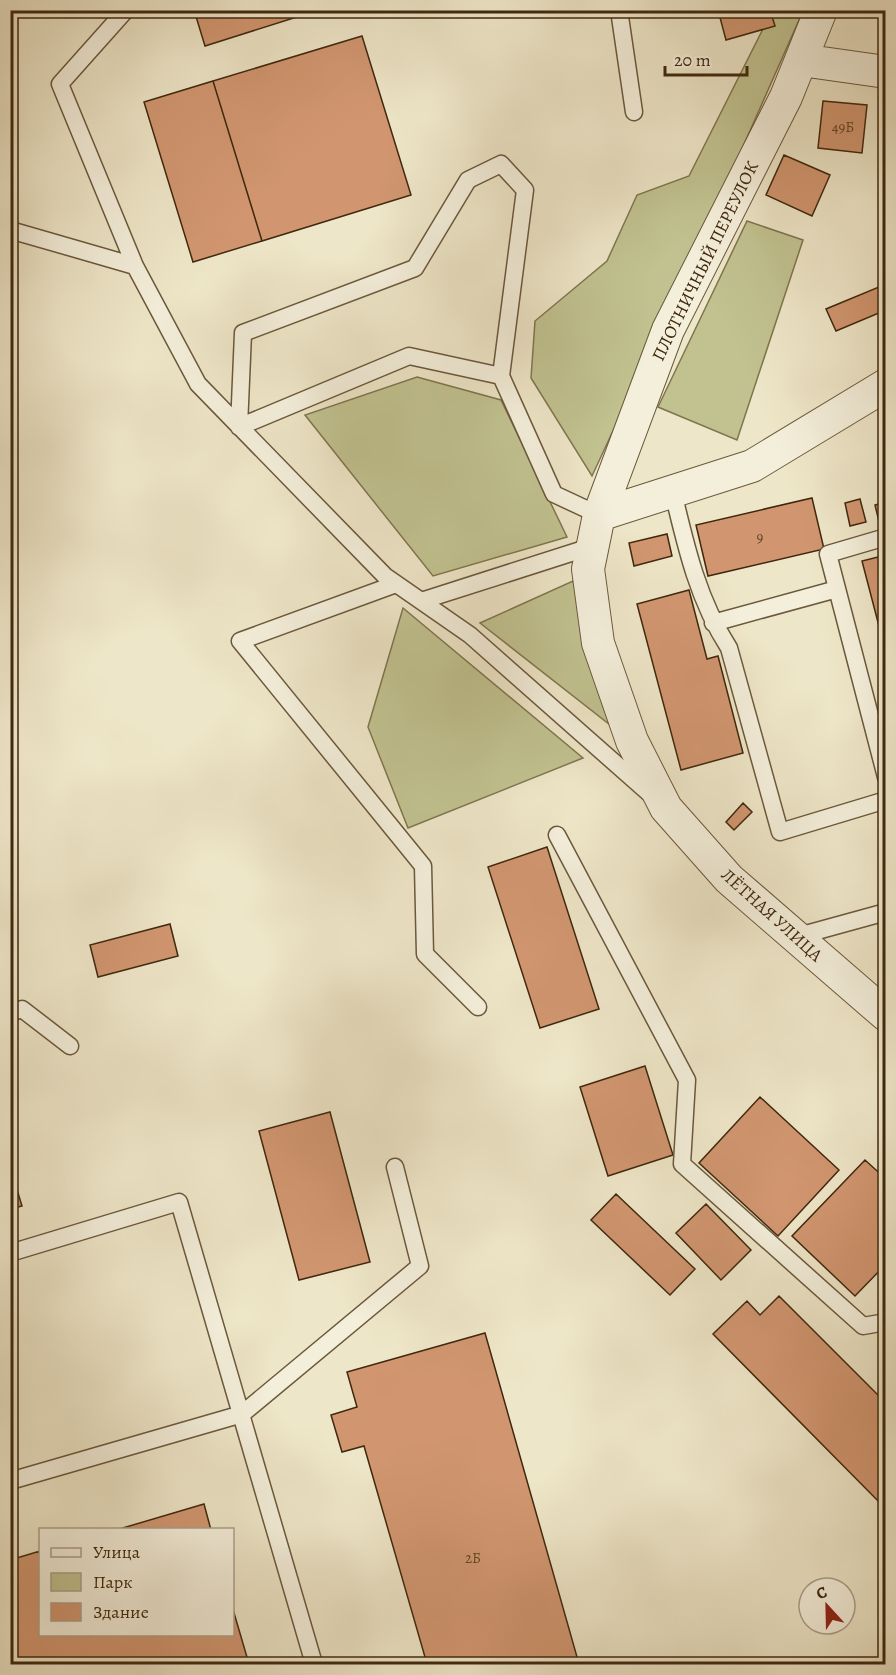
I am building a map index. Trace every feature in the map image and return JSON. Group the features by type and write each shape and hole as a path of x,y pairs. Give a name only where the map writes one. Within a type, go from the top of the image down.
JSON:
{"street":[{"name":"ПЛОТНИЧНЫЙ ПЕРЕУЛОК","path":"666,808 632,741 598,643 588,569 598,515 668,330 786,97 821,10"},
{"path":"801,60 885,72"},
{"path":"598,515 752,466 885,385"},
{"name":"ЛЁТНАЯ УЛИЦА","path":"666,808 729,879 885,1015"}],"lane":[{"path":"126,10 60,84 135,266 198,384 385,576 470,635 666,808"},
{"path":"619,10 634,112"},
{"path":"239,427 243,333 415,268 468,180 501,164 525,190 501,376 555,494 598,515"},
{"path":"10,230 135,266"},
{"path":"239,427 409,356 501,376"},
{"path":"673,492 689,560 713,623 729,648 780,832 885,800"},
{"path":"885,537 828,554 885,777"},
{"path":"421,601 593,546"},
{"path":"396,584 240,640 423,866 425,954 478,1007"},
{"path":"713,623 837,589"},
{"path":"557,835 687,1080 682,1164 863,1326 885,1322"},
{"path":"795,937 885,912"},
{"path":"10,1013 22,1009 70,1046"},
{"path":"10,1481 242,1414 420,1266 395,1167"},
{"path":"10,1253 179,1202 314,1665"}],"green space":[{"path":"772,11 803,11 699,246 592,476 531,378 535,321 607,261 637,195 689,176"},
{"path":"747,221 803,240 737,440 658,407"},
{"path":"417,377 501,400 567,537 433,576 305,415"},
{"path":"573,581 614,728 480,623"},
{"path":"403,608 583,758 408,828 368,727"}],"building":[{"path":"194,10 319,10 205,46"},
{"path":"718,10 770,10 775,26 726,40"},
{"path":"362,36 411,195 262,241 213,81"},
{"path":"213,81 262,241 193,262 144,102"},
{"path":"823,101 867,105 862,153 818,148"},
{"path":"784,155 830,175 812,216 766,195"},
{"path":"886,284 886,310 836,331 826,309"},
{"path":"812,498 824,549 708,576 696,525"},
{"path":"860,499 866,522 850,526 845,503"},
{"path":"886,502 886,528 881,530 875,505"},
{"path":"667,534 672,556 634,566 629,543"},
{"path":"886,555 886,653 862,561"},
{"path":"689,590 707,659 718,656 743,753 681,770 637,604"},
{"path":"743,803 752,812 734,830 726,822"},
{"path":"547,847 599,1009 540,1028 488,867"},
{"path":"170,924 178,956 98,977 90,945"},
{"path":"645,1066 673,1155 608,1176 580,1087"},
{"path":"760,1097 839,1170 778,1236 699,1163"},
{"path":"330,1112 370,1262 299,1280 259,1131"},
{"path":"865,1160 886,1179 886,1264 855,1296 792,1236"},
{"path":"10,1171 22,1206 10,1209"},
{"path":"616,1194 695,1269 670,1295 591,1220"},
{"path":"706,1204 751,1250 721,1280 676,1233"},
{"path":"779,1296 886,1403 886,1509 713,1334 747,1301 760,1315"},
{"path":"485,1333 579,1664 427,1664 364,1446 342,1452 331,1415 357,1407 347,1372"},
{"path":"204,1504 210,1528 123,1528"},
{"path":"39,1551 39,1636 234,1636 234,1613 249,1664 10,1664 10,1560"}]}
